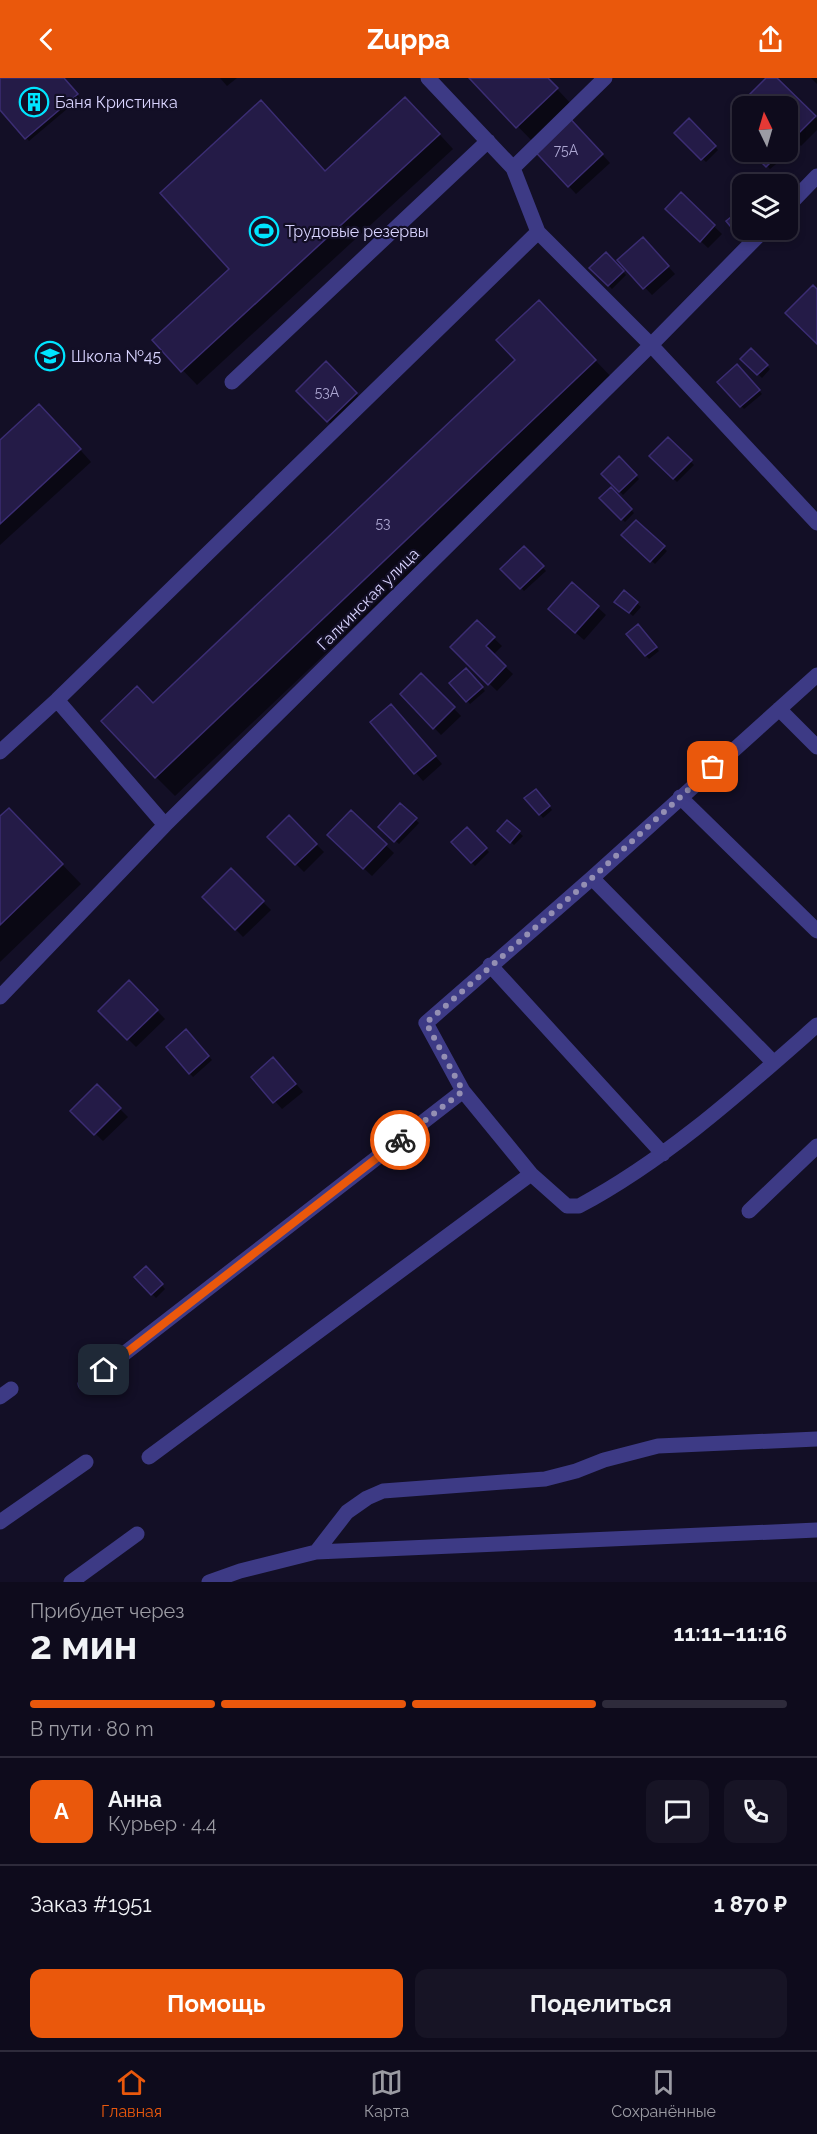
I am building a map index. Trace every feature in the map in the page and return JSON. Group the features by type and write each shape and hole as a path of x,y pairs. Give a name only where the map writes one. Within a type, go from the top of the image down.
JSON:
{"street":[{"path":"428,78 513,168 538,232 651,345 817,523"},
{"path":"513,168 605,78"},
{"path":"232,382 488,141"},
{"path":"798,196 817,176"},
{"path":"0,752 57,700 538,232"},
{"name":"Галкинская улица","path":"0,997 165,825 651,345 754,240"},
{"path":"817,675 680,796 592,878 426,1023 463,1091 531,1174 567,1206 579,1206 663,1154 720,1109 817,1025"},
{"path":"57,700 165,825"},
{"path":"779,709 817,747"},
{"path":"680,796 817,932"},
{"path":"592,878 774,1063"},
{"path":"490,965 663,1154"},
{"path":"85,1384 463,1091"},
{"path":"749,1211 817,1146"},
{"path":"149,1457 531,1174"},
{"path":"316,1552 347,1512 367,1498 383,1491 545,1479 658,1446 817,1438"},
{"path":"0,1522 86,1462"},
{"path":"209,1582 240,1571 316,1552 817,1530"},
{"path":"71,1582 137,1534"}],"building":[{"name":"Баня Кристинка","path":"0,78 64,78 78,94 25,139 0,110"},
{"path":"469,78 548,78 558,88 516,128"},
{"path":"766,78 777,78 795,96 748,96"},
{"name":"Трудовые резервы","path":"405,97 440,134 181,372 152,340 229,269 160,193 261,100 325,171"},
{"path":"798,98 816,116 798,134"},
{"path":"564,112 603,154 568,187 529,145"},
{"path":"689,118 716,146 701,160 674,133"},
{"path":"761,162 771,162 766,167"},
{"path":"681,192 715,225 700,242 665,209"},
{"path":"732,216 732,228 726,221"},
{"path":"643,237 669,266 643,289 617,260"},
{"path":"606,252 624,271 608,286 589,268"},
{"path":"813,285 817,289 817,344 785,313"},
{"path":"539,300 596,360 155,778 101,721 137,686 153,703 515,360 496,340"},
{"path":"751,348 768,365 757,375 740,359"},
{"path":"326,361 357,393 327,422 296,391"},
{"path":"737,364 760,390 740,407 717,382"},
{"path":"39,404 81,449 0,524 0,440"},
{"path":"668,437 692,460 673,479 649,456"},
{"path":"619,456 637,475 619,492 601,474"},
{"path":"611,487 632,509 621,520 599,498"},
{"path":"636,520 665,546 650,562 621,535"},
{"path":"524,546 544,566 520,589 500,569"},
{"path":"572,582 599,606 575,633 548,609"},
{"path":"624,590 638,602 629,613 614,602"},
{"path":"477,620 495,637 486,646 506,666 488,685 450,647"},
{"path":"638,624 657,647 645,656 626,634"},
{"path":"466,668 483,687 466,702 449,683"},
{"path":"421,673 455,707 433,729 400,694"},
{"path":"391,704 436,756 414,774 370,722"},
{"path":"536,789 550,806 539,815 524,798"},
{"path":"400,803 417,818 394,842 378,827"},
{"path":"9,808 63,864 0,925 0,816"},
{"path":"351,810 387,844 363,869 327,835"},
{"path":"289,815 317,844 295,865 267,837"},
{"path":"507,820 520,831 510,843 497,831"},
{"path":"467,827 487,848 471,863 451,842"},
{"path":"231,868 264,901 235,930 202,897"},
{"path":"129,980 158,1010 127,1040 98,1011"},
{"path":"186,1029 209,1056 189,1074 166,1047"},
{"path":"273,1057 296,1084 273,1103 251,1077"},
{"path":"97,1084 121,1108 94,1135 70,1111"},
{"path":"146,1266 163,1284 151,1295 134,1277"}],"way so far":[{"path":"400,1140 463,1091 426,1023 592,878 713,767"}],"place":[{"name":"Баня Кристинка","path":"34,102"},
{"name":"Трудовые резервы","path":"264,231"},
{"name":"Школа №45","path":"50,356"}],"route":[{"path":"104,1370 400,1140"}]}
